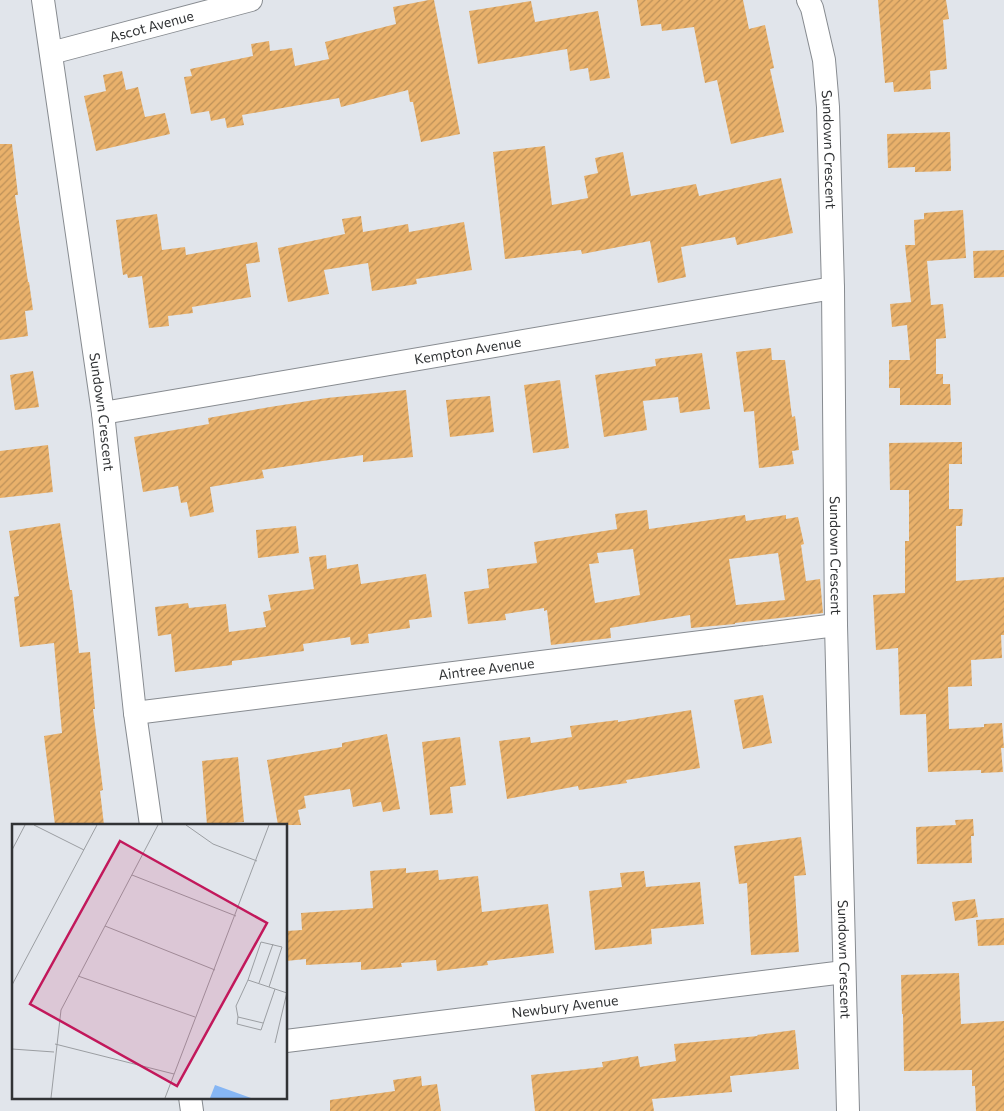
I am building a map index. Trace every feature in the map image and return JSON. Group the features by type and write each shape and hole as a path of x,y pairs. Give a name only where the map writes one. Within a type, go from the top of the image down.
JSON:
{"street":[{"name":"Sundown Crescent","path":"43,0 103,414 135,713 151,824"},
{"name":"Ascot Avenue","path":"51,53 251,0"},
{"name":"Sundown Crescent","path":"808,0 812,8 824,60 828,107 833,288 836,625 848,1111"},
{"name":"Kempton Avenue","path":"103,414 833,288"},
{"name":"Aintree Avenue","path":"135,713 836,625"},
{"name":"Newbury Avenue","path":"288,1041 844,972"},
{"path":"190,1098 192,1111"}],"building":[{"path":"434,0 460,134 421,142 413,102 410,102 408,90 341,107 339,98 242,115 244,125 227,128 225,118 211,121 209,111 191,114 184,77 192,76 190,69 253,56 251,44 269,41 270,51 292,48 295,66 329,59 325,42 396,24 393,7"},
{"path":"637,0 743,0 749,29 765,25 774,68 770,69 784,132 731,144 717,80 705,83 694,27 662,31 661,24 641,26"},
{"path":"878,0 946,0 949,19 943,20 947,69 930,71 931,89 894,92 893,82 885,83"},
{"path":"531,1 535,22 598,11 610,78 590,81 588,68 570,71 567,49 478,64 469,11"},
{"path":"122,71 126,90 138,87 145,117 165,113 170,134 96,151 84,96 106,91 103,75"},
{"path":"950,132 951,171 915,172 915,167 888,168 887,134"},
{"path":"0,144 12,144 18,195 15,195 33,310 25,311 28,336 0,340"},
{"path":"545,146 552,205 588,198 584,176 598,173 595,158 623,152 631,196 696,184 699,196 781,178 793,233 737,245 735,237 681,247 686,277 658,283 650,241 582,254 581,250 505,259 493,152"},
{"path":"963,210 966,258 927,261 931,305 943,304 946,338 936,339 936,374 943,374 943,384 950,384 951,405 900,405 900,388 889,388 889,360 910,360 907,325 892,327 890,304 911,302 905,245 915,245 914,220 924,219 924,213"},
{"path":"157,214 162,250 185,247 186,255 257,242 260,262 246,264 251,297 192,307 193,313 168,316 169,326 149,328 142,276 128,278 127,274 123,275 116,220"},
{"path":"361,216 363,232 408,224 409,232 464,222 472,270 416,279 417,284 372,291 368,263 324,270 329,294 288,302 278,248 345,234 342,219"},
{"path":"1004,250 1004,277 974,278 973,251"},
{"path":"771,348 772,360 785,360 792,417 795,416 799,450 792,451 794,464 759,468 754,411 744,412 736,352"},
{"path":"702,353 710,409 680,413 678,397 643,401 647,430 604,437 595,375 656,366 655,359"},
{"path":"33,371 39,407 15,410 10,375"},
{"path":"560,380 569,448 533,453 524,385"},
{"path":"406,390 413,457 363,462 363,455 262,470 264,478 210,487 214,512 190,517 187,502 181,503 178,486 143,492 134,437 209,424 208,418 270,407 327,398"},
{"path":"490,396 494,432 450,437 446,400"},
{"path":"962,442 962,464 949,464 949,509 963,509 962,526 956,526 956,581 1004,577 1004,635 1001,635 1002,658 971,660 972,686 948,687 949,729 984,727 984,724 1002,723 1004,748 1001,748 1003,772 981,773 981,770 928,772 926,714 900,715 898,648 876,650 873,595 905,593 905,541 909,541 909,490 890,490 889,443"},
{"path":"48,445 53,492 0,498 0,451"},
{"path":"647,510 649,529 745,515 746,521 786,515 786,519 798,517 804,544 801,545 806,581 820,579 823,613 691,628 690,615 610,628 611,638 551,645 547,610 544,611 544,608 505,614 506,620 468,624 464,592 489,588 487,569 537,563 534,542 617,529 615,514","holes":["633,549 640,595 595,603 589,564 599,563 597,553","778,553 785,600 736,605 729,559"]},
{"path":"60,523 70,590 72,590 79,653 90,652 95,709 93,709 103,790 100,791 104,824 55,824 44,736 62,733 54,643 20,647 14,597 19,596 9,531"},
{"path":"296,526 299,553 258,558 256,530"},
{"path":"326,555 327,569 358,564 361,584 426,574 432,617 409,620 410,628 368,634 369,643 351,645 350,637 303,644 304,651 232,661 232,665 175,672 171,634 158,636 155,607 188,603 189,608 226,604 229,632 266,627 263,612 271,610 268,595 314,589 309,557"},
{"path":"763,695 772,743 743,749 734,700"},
{"path":"691,710 700,768 626,780 627,783 579,790 578,786 507,799 499,741 530,737 531,743 572,737 570,726 618,720 618,722"},
{"path":"387,734 400,809 383,812 381,802 353,807 350,789 304,796 306,808 298,810 301,825 278,824 267,760 342,747 342,743"},
{"path":"460,737 466,785 450,787 453,813 430,815 422,742"},
{"path":"238,757 244,822 207,824 202,761"},
{"path":"973,819 974,836 971,836 972,863 917,864 916,827 956,825 955,820"},
{"path":"801,837 806,875 794,876 799,952 751,955 747,883 739,884 734,846"},
{"path":"406,868 406,873 438,870 439,880 478,876 482,912 548,904 554,953 487,961 488,965 437,971 436,960 401,963 402,967 361,970 361,962 306,965 306,959 288,961 288,931 302,930 301,913 373,908 370,871"},
{"path":"644,871 646,887 700,882 704,924 651,929 652,944 595,950 589,891 622,887 620,873"},
{"path":"975,899 978,917 955,921 952,902"},
{"path":"1004,918 1004,945 978,946 976,920"},
{"path":"959,973 961,1024 1004,1021 1004,1111 976,1111 975,1086 972,1086 972,1070 904,1071 901,975"},
{"path":"795,1030 799,1069 730,1076 732,1092 652,1099 654,1111 535,1111 531,1075 603,1067 602,1062 638,1056 640,1067 676,1061 674,1044 758,1036"},
{"path":"421,1076 422,1086 437,1084 441,1111 330,1111 330,1100 395,1091 393,1080"}]}
